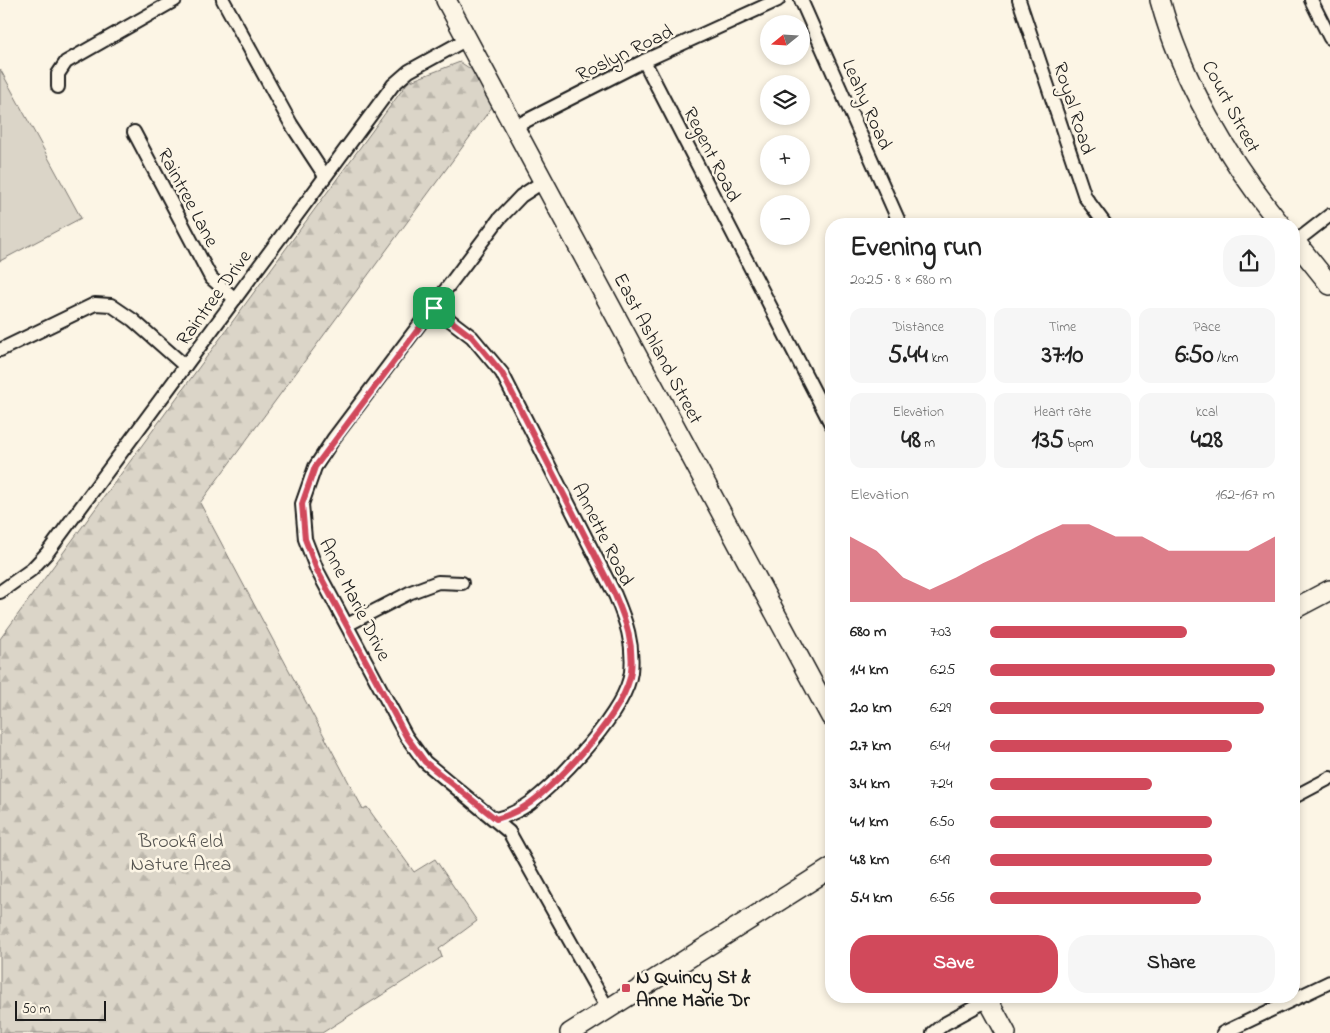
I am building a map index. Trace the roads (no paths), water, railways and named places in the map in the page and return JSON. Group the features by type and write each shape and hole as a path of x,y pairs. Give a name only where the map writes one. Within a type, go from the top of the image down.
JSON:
{"main road":[{"name":"East Ashland Street","path":"446,0 825,706"},
{"name":"Court Street","path":"1160,0 1165,20 1196,93 1232,156 1276,218"},
{"path":"1300,249 1330,285"},
{"path":"1300,606 1330,590"},
{"path":"579,1031 608,1009 825,872"},
{"path":"990,1003 1006,1033"}],"street":[{"path":"58,87 58,74 66,62 174,0"},
{"path":"223,0 291,124 326,176"},
{"name":"Roslyn Road","path":"514,126 644,62 778,0"},
{"name":"Leahy Road","path":"801,0 897,218"},
{"name":"Royal Road","path":"1019,0 1085,197 1101,218"},
{"path":"1310,0 1330,38"},
{"name":"Raintree Drive","path":"1,590 31,570 47,553 393,85 409,71 467,39"},
{"name":"Regent Road","path":"644,62 825,412"},
{"name":"Raintree Lane","path":"134,132 211,278 235,299"},
{"name":"Anne Marie Drive","path":"544,181 521,196 500,219 315,467 302,504 305,539 317,570 406,736 425,762 496,819 509,832 519,846 608,1009"},
{"path":"1300,238 1330,215"},
{"path":"0,350 94,304 111,305 133,320 185,366"},
{"name":"Annette Road","path":"434,308 472,337 502,373 615,595 628,624 632,646 631,674 617,707 595,736 563,773 529,803 507,816 496,819"},
{"path":"346,624 411,592 438,582 462,583"},
{"path":"1300,794 1330,778"},
{"path":"1300,996 1330,982"},
{"path":"933,1033 979,1003"},
{"path":"1223,1033 1286,1003"}],"place":[{"name":"N Quincy St & Anne Marie Dr","path":"626,988"}],"park label":[{"name":"Brookfield Nature Area","path":"181,852"}]}
